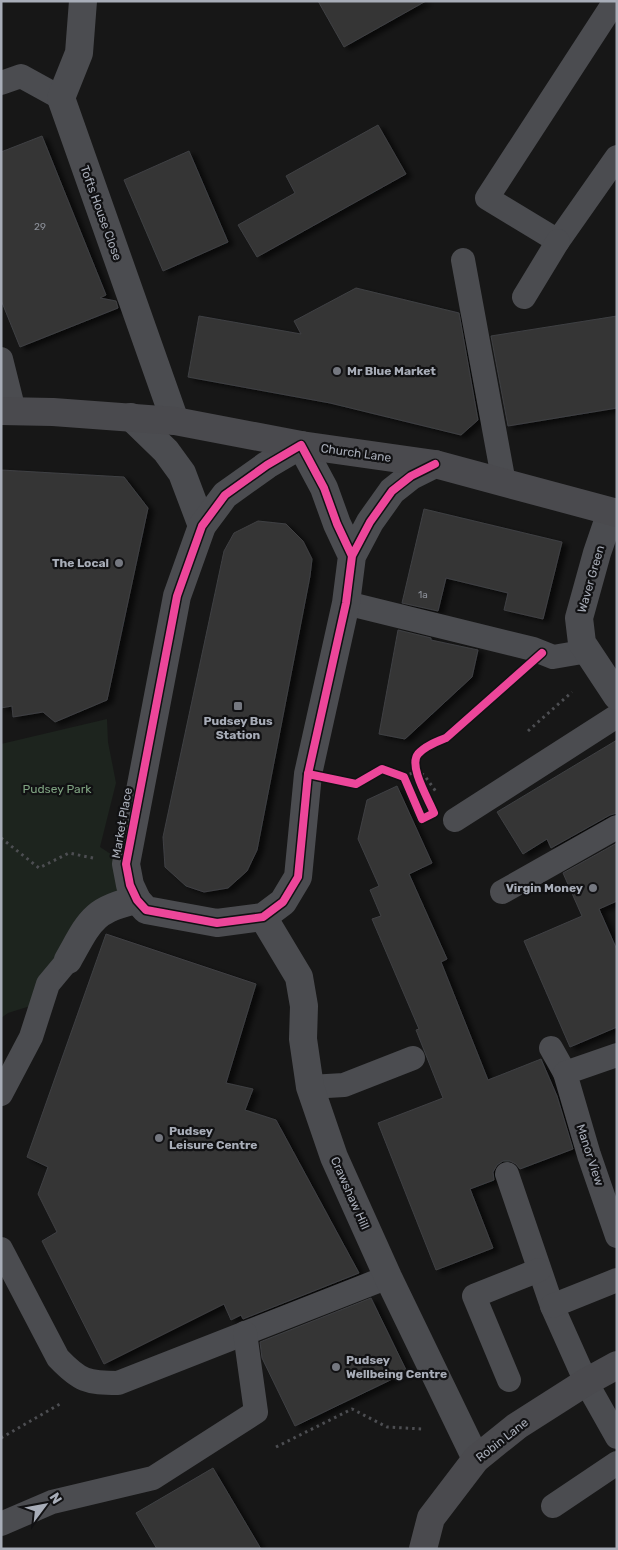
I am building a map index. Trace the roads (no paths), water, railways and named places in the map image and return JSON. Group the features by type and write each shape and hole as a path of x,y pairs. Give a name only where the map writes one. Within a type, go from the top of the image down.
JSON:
{"main road":[{"name":"Church Lane","path":"8,411 175,421 301,445 435,464 614,513"},
{"name":"Robin Lane","path":"423,1549 431,1518 476,1459 517,1426 586,1382 617,1365"}],"street":[{"path":"61,98 79,53 83,1"},
{"name":"Tofts House Close","path":"61,98 175,421"},
{"path":"131,417 166,451 182,473 202,526"},
{"path":"301,445 324,488 337,524 352,556"},
{"name":"Market Place","path":"137,900 130,886 126,864 177,596 202,526 225,495 267,465 301,445"},
{"path":"68,960 90,923 102,912 120,904 137,900 146,910 217,923 263,917 283,902 298,878 308,774 346,603 352,556 370,522 392,491 411,476 435,464"},
{"name":"Waver Green","path":"614,513 598,553 580,618 582,642 617,696"},
{"name":"Crawshaw Hill","path":"263,917 299,977 304,1006 303,1039 310,1087 334,1157 388,1277 476,1459"}],"lane":[{"path":"558,241 487,198 614,1"},
{"path":"1,83 21,76 61,98"},
{"path":"524,297 558,241 617,157"},
{"path":"464,260 504,483"},
{"path":"1,359 8,411"},
{"path":"346,603 533,649 553,657 595,662"},
{"path":"456,820 617,716"},
{"path":"502,892 617,827"},
{"path":"1,1094 32,1037 48,984 68,960"},
{"name":"Manor View","path":"551,1048 565,1073 589,1155 617,1236"},
{"path":"565,1073 617,1055"},
{"path":"310,1087 344,1085 413,1058"},
{"path":"507,1174 552,1306 586,1382 617,1437"},
{"path":"1,1248 58,1358 72,1372 85,1381 98,1383 118,1383 388,1277"},
{"path":"509,1380 474,1296 540,1270"},
{"path":"552,1306 617,1280"},
{"path":"1,1524 52,1502 153,1478 256,1412 245,1333"},
{"path":"553,1506 617,1463"}],"place":[{"name":"Mr Blue Market","path":"337,371"},
{"name":"The Local","path":"119,563"},
{"name":"Pudsey Bus Station","path":"238,706"},
{"name":"Virgin Money","path":"593,888"},
{"name":"Pudsey Leisure Centre","path":"159,1138"},
{"name":"Pudsey Wellbeing Centre","path":"336,1367"}],"park label":[{"name":"Pudsey Park","path":"57,789"}]}
